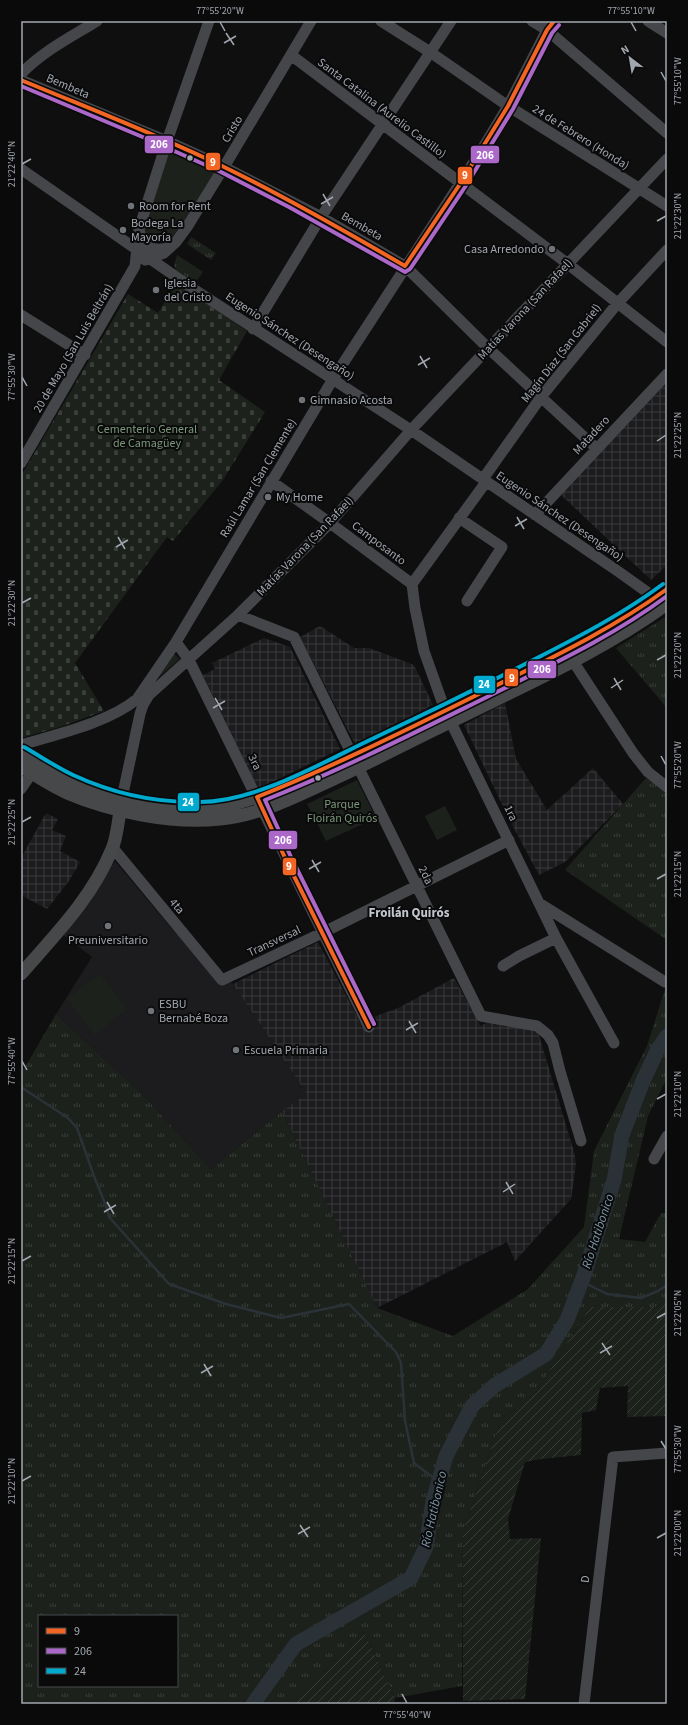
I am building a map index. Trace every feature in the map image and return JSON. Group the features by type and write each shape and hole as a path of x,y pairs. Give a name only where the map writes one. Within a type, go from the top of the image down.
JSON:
{"main road":[{"path":"27,770 68,793 121,804 182,821 220,819 263,810 359,767 448,716 569,656 610,626 663,603 667,589"},
{"path":"21,752 70,780 121,804 180,808 219,807 257,797 294,782 352,755 448,716"},
{"name":"Matías Varona (San Rafael)","path":"21,974 82,904 100,875 113,848 121,804"}],"street":[{"path":"21,74 33,62 61,42 98,21"},
{"name":"20 de Mayo (San Luis Beltrán)","path":"21,462 136,266 139,230 167,141 209,21"},
{"name":"Cristo","path":"152,259 164,253 176,242 224,167 311,21"},
{"name":"24 de Febrero (Honda)","path":"381,21 430,52 508,106 667,206"},
{"path":"253,329 321,217 451,21"},
{"path":"532,21 551,26 667,133"},
{"path":"648,21 667,33"},
{"name":"Raúl Lamar (San Clemente)","path":"21,745 99,720 130,704 146,692 333,379 405,266 460,184 508,106 551,26"},
{"name":"Santa Catalina (Aurelio Castillo)","path":"291,55 568,264 667,342"},
{"name":"Bembeta","path":"21,80 167,141 224,167 321,217 405,266 488,348 596,448"},
{"name":"Matías Varona (San Rafael)","path":"121,804 146,692 189,660 238,616 330,523 411,430 667,159"},
{"name":"Eugenio Sánchez (Desengaño)","path":"21,169 253,329 411,430 663,603"},
{"path":"139,230 140,238 152,249 161,250 176,242"},
{"name":"Magín Díaz (San Gabriel)","path":"412,584 485,481 541,397 617,304 667,250"},
{"name":"20 de Mayo (San Luis Beltrán)","path":"136,266 152,259"},
{"path":"21,315 85,355"},
{"name":"Matadero","path":"535,515 596,448 667,374"},
{"name":"Camposanto","path":"271,481 412,584"},
{"path":"459,518 502,547 467,601"},
{"name":"1ra","path":"412,584 415,608 424,651 431,674 448,716 556,938 614,1043"},
{"name":"2da","path":"238,616 294,637 481,1016 537,1026 548,1035 553,1043 581,1141"},
{"name":"3ra","path":"176,642 189,660 369,1027"},
{"path":"569,656 633,753 648,772 667,787"},
{"path":"130,704 140,714"},
{"path":"21,789 27,770"},
{"name":"Transversal","path":"222,980 322,933 509,840"},
{"name":"4ta","path":"113,848 222,980"},
{"path":"541,905 665,982"},
{"path":"503,966 519,956 556,938"},
{"path":"654,1159 666,1139"},
{"name":"D","path":"584,1704 613,1457 667,1453"}],"shaded area":[{"path":"667,381 667,565 651,580 560,494"},
{"path":"320,626 354,648 369,648 414,665 433,705 355,744 300,637"},
{"path":"264,638 290,647 340,749 258,789 203,675 215,669 212,663"},
{"path":"505,703 516,759 547,810 593,768 623,804 565,862 539,875 510,821 464,725"},
{"path":"46,813 58,819 52,830 66,836 60,851 80,862 69,881 47,909 21,895 21,858"},
{"path":"115,861 171,928 221,980 228,980 233,984 307,1094 282,1111 211,1169 141,1093 56,1014 92,957 63,935 95,892"},
{"path":"318,942 360,1022 398,1008 454,978 481,1026 489,1021 538,1032 575,1155 576,1165 571,1199 515,1261 507,1242 377,1308 282,1111 307,1094 233,984"}],"green space":[{"path":"174,149 214,167 215,171 170,244 151,244 144,236 144,224 168,151"},
{"path":"191,237 216,253 211,260 187,244"},
{"path":"177,255 203,272 195,283 176,270 174,265"},
{"name":"Cementerio General de Camagüey","path":"176,283 247,331 219,380 265,412 223,480 173,541 167,537 75,663 104,711 60,727 21,738 21,476 128,294 158,313"},
{"path":"667,616 667,708 616,648"},
{"path":"173,653 180,659 153,682"},
{"path":"646,778 667,790 667,940 565,870"},
{"name":"Parque Floirán Quirós","path":"357,780 376,818 326,841 307,804"},
{"path":"445,806 457,830 437,840 425,816"},
{"path":"100,974 127,1009 95,1035 67,999"},
{"path":"667,986 667,1078 648,1116 619,1239 645,1242 661,1213 667,1213 667,1301 655,1307 590,1307 536,1392 501,1420 463,1531 462,1686 395,1698 364,1632 290,1704 21,1704 21,1067 24,1069 56,1014 141,1093 211,1169 282,1111 377,1308 453,1336 528,1289 584,1227 594,1151 647,1046"},
{"path":"667,1301 667,1416 627,1417 628,1386 600,1388 596,1410 582,1413 581,1455 525,1462 508,1519 510,1539 541,1538 525,1699 463,1701 463,1531 501,1420 536,1392 590,1307 655,1307"},
{"path":"364,1632 395,1698 394,1704 290,1704"}],"waterway":[{"name":"Río Hatibonico","path":"253,1704 296,1644 411,1578 426,1547 433,1501 446,1456 472,1406 494,1386 546,1354 567,1320 584,1275 614,1180 622,1135 643,1081 657,1051 667,1036"},
{"path":"21,1087 68,1118 77,1128 109,1217 169,1284 226,1304 281,1318 349,1304 396,1352 401,1363 405,1421 414,1463 439,1482"},
{"path":"581,1281 607,1294 641,1298 658,1291 667,1285"}],"transit line":[{"name":"9","path":"21,80 147,132 245,177 405,266 460,184 508,106 547,30 554,21"},
{"name":"206","path":"21,86 219,171 289,207 405,272 410,269 465,187 513,109 552,33 559,25"},
{"name":"24","path":"24,747 73,775 103,787 135,796 168,801 200,802 221,800 244,795 266,788 311,769 518,667 602,623 633,605 663,584"},
{"name":"9","path":"369,1027 286,860 257,797 315,773 555,656 624,618 667,589"},
{"name":"206","path":"374,1024 291,857 265,800 377,751 557,662 624,625 667,596"}],"place":[{"name":"Room for Rent","path":"131,206"},
{"name":"Bodega La Mayoría","path":"123,230"},
{"name":"Casa Arredondo","path":"552,249"},
{"name":"Iglesia del Cristo","path":"156,290"},
{"name":"Gimnasio Acosta","path":"302,400"},
{"name":"My Home","path":"268,497"},
{"name":"Preuniversitario","path":"108,926"},
{"name":"ESBU Bernabé Boza","path":"151,1011"},
{"name":"Escuela Primaria","path":"236,1050"}],"district":[{"name":"Froilán Quirós","path":"409,912"}]}
